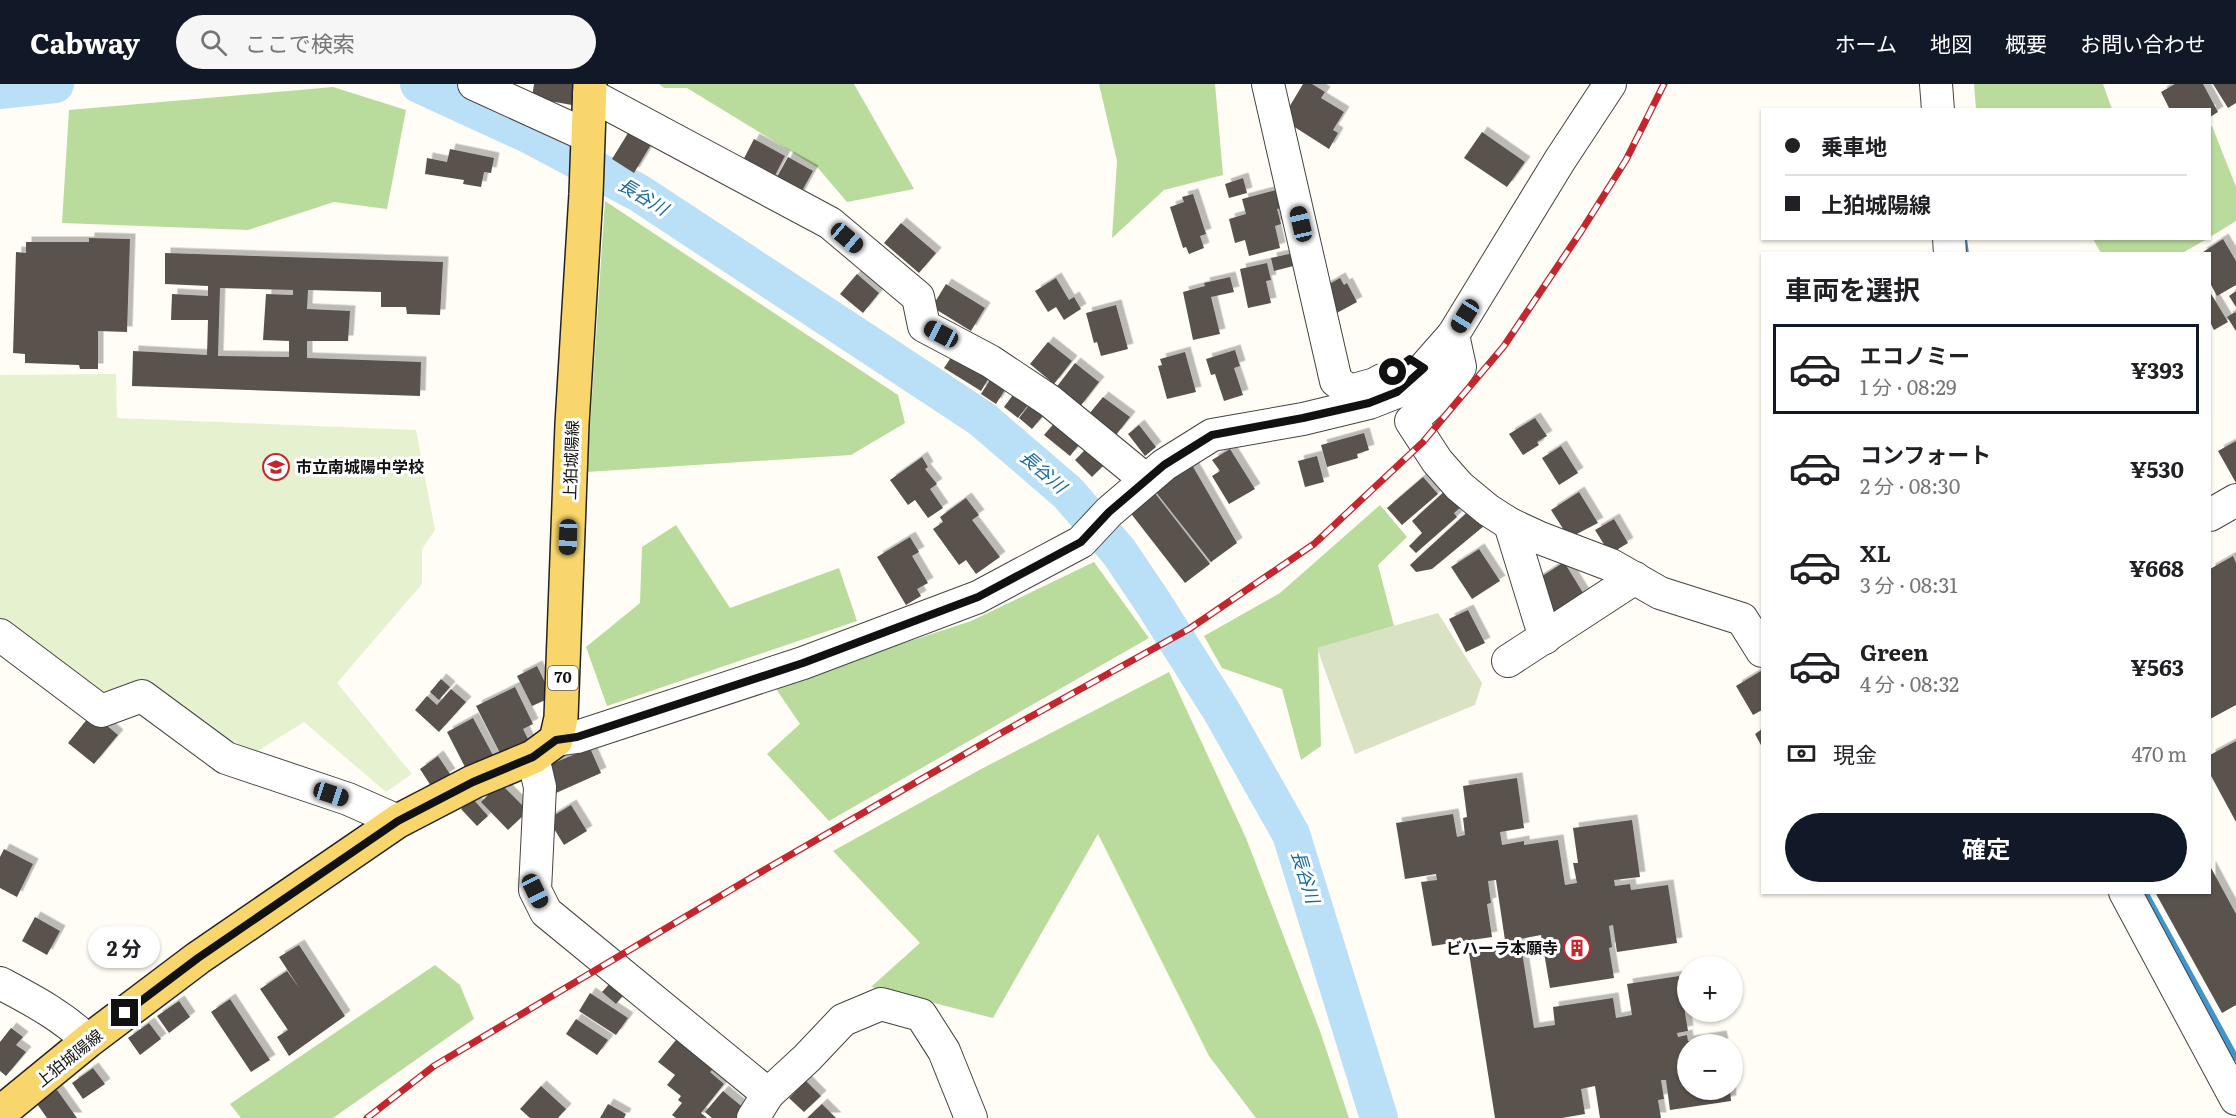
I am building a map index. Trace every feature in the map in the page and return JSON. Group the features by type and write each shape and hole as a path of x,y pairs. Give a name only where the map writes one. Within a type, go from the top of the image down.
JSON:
{"main road":[{"name":"上狛城陽線","path":"0,1113 88,1041 198,958 398,821 545,748 561,718 572,424 590,89"}],"street":[{"path":"474,84 588,144"},
{"path":"1268,84 1336,381 1350,391 1375,384 1410,359 1424,368"},
{"path":"971,1118 944,1051 921,1015 881,1004 843,1020 761,1106 546,912 535,891 540,787 545,748 803,663 978,597 1081,542 1109,512 1164,465 1212,435 1369,403 1397,392 1424,368 1453,335 1560,160 1610,84"},
{"path":"1936,84 1938,108"},
{"path":"590,89 830,223 918,297 924,326 990,361 1050,401 1146,480"},
{"path":"1453,335 1460,367 1443,392 1411,421 1437,461 1458,486 1510,524 1611,565 1660,593 1742,619 1761,649"},
{"path":"2211,514 2236,500"},
{"path":"1510,524 1545,638"},
{"path":"1508,662 1635,578"},
{"path":"0,635 101,711 142,696 226,759 348,800 398,821"},
{"path":"2126,894 2236,1099"},
{"path":"0,983 45,1007 76,1029 88,1041"}],"green space":[{"path":"659,84 854,84 914,189 847,202 818,168 687,88 664,88"},
{"path":"1099,84 1215,84 1223,175 1164,190 1112,238 1117,161"},
{"path":"1974,84 2103,84 2112,108 1976,108"},
{"path":"333,87 406,110 387,209 334,202 248,230 62,223 69,110"},
{"path":"2211,126 2236,187 2236,221 2211,236"},
{"path":"605,201 898,395 905,423 851,455 587,472"},
{"path":"2094,240 2205,240 2184,252 2100,252"},
{"path":"116,374 117,418 416,430 435,530 422,549 422,584 337,683 412,774 386,792 304,722 256,752 225,738 148,682 98,692 0,625 0,375"},
{"path":"1380,505 1407,537 1378,565 1394,626 1318,648 1321,746 1301,760 1282,689 1222,668 1204,636 1280,593"},
{"path":"676,525 730,608 839,568 857,621 607,706 586,647 640,603 642,547"},
{"path":"1094,562 1149,638 829,821 767,754 800,724 774,686 971,621"},
{"path":"1438,613 1482,683 1475,705 1355,754 1317,648"},
{"path":"1169,672 1246,838 1320,1031 1349,1118 1256,1118 1209,1056 1098,834 993,1018 871,987 920,943 833,851 983,768"},
{"path":"435,965 460,985 474,1019 333,1118 241,1118 230,1104"}],"building":[{"path":"534,84 576,84 572,105 532,98"},
{"path":"1303,84 1312,84 1325,92 1321,98 1344,112 1333,130 1338,133 1329,149 1282,119"},
{"path":"2175,84 2203,84 2218,112 2211,116 2211,108 2169,108 2161,92"},
{"path":"2213,84 2236,84 2236,103 2228,108"},
{"path":"633,125 655,138 634,173 612,159"},
{"path":"1482,132 1525,162 1507,187 1464,158"},
{"path":"754,139 785,156 770,185 739,168"},
{"path":"450,149 494,158 491,173 484,172 481,187 463,184 464,180 425,174 427,158 447,162"},
{"path":"788,157 813,171 797,200 772,186"},
{"path":"1243,178 1247,193 1229,198 1225,184"},
{"path":"1280,189 1285,207 1277,209 1281,224 1275,226 1280,248 1249,256 1245,240 1235,243 1229,219 1246,214 1242,199"},
{"path":"1193,194 1206,234 1200,236 1204,248 1189,254 1186,247 1183,248 1170,207 1184,202 1182,197"},
{"path":"901,223 936,253 919,273 884,243"},
{"path":"89,238 130,239 127,332 98,331 98,369 80,369 79,365 25,363 25,354 13,353 16,252 26,253 26,242 89,242"},
{"path":"2223,239 2236,261 2236,285 2217,296 2211,285 2211,252 2203,252"},
{"path":"1298,252 1301,264 1274,271 1271,258"},
{"path":"165,253 443,262 440,315 407,314 406,307 381,307 381,292 308,290 307,309 350,311 348,341 307,341 307,358 421,362 420,396 132,386 133,351 207,355 208,320 171,320 172,294 208,296 208,286 165,284","holes":["220,288 293,290 293,295 266,294 263,340 289,341 289,357 218,356"]},
{"path":"1267,263 1271,280 1266,281 1271,303 1248,308 1240,269"},
{"path":"857,274 879,293 863,313 840,294"},
{"path":"1230,277 1234,292 1211,297 1220,334 1193,340 1183,292 1205,286 1204,283"},
{"path":"1056,278 1069,300 1074,297 1081,309 1064,320 1056,307 1048,312 1035,291"},
{"path":"1340,278 1344,285 1347,283 1357,302 1335,314 1324,287"},
{"path":"946,284 985,308 971,331 932,307"},
{"path":"2236,291 2236,307 2229,296"},
{"path":"2211,294 2228,322 2214,330 2211,324"},
{"path":"1116,305 1128,349 1101,356 1097,342 1094,343 1086,313"},
{"path":"2235,312 2236,314 2236,331 2227,317"},
{"path":"1048,342 1072,361 1054,384 1030,364"},
{"path":"1235,350 1240,366 1234,368 1243,395 1224,401 1215,374 1211,375 1206,359"},
{"path":"1185,352 1196,392 1167,399 1158,366 1162,365 1160,359"},
{"path":"954,353 990,376 981,391 944,368"},
{"path":"1075,363 1099,382 1079,408 1055,389"},
{"path":"993,375 1008,385 996,404 981,394"},
{"path":"1018,388 1032,400 1018,418 1004,407"},
{"path":"1103,397 1130,417 1116,435 1089,414"},
{"path":"1033,400 1047,411 1032,429 1019,418"},
{"path":"1535,418 1547,436 1537,442 1539,445 1523,455 1509,434"},
{"path":"1057,420 1082,441 1070,456 1044,435"},
{"path":"1139,425 1156,447 1145,456 1128,434"},
{"path":"1364,433 1369,450 1357,454 1358,458 1327,467 1321,445"},
{"path":"2236,441 2236,483 2218,451"},
{"path":"1091,444 1108,461 1092,477 1075,460"},
{"path":"1561,446 1578,473 1559,485 1542,458"},
{"path":"1230,449 1255,489 1229,504 1212,476 1220,471 1212,460"},
{"path":"1317,456 1324,482 1305,487 1298,461"},
{"path":"922,457 928,467 925,469 937,484 930,489 943,508 928,518 915,500 908,505 890,480"},
{"path":"1192,465 1237,543 1211,562 1155,491"},
{"path":"1423,477 1438,494 1402,525 1387,508"},
{"path":"1446,490 1462,506 1454,513 1457,517 1416,553 1409,546 1422,533 1412,521"},
{"path":"1154,492 1210,564 1185,583 1129,511"},
{"path":"1579,492 1598,523 1569,538 1551,510"},
{"path":"966,498 979,515 972,520 1000,557 976,574 966,560 959,565 933,529 943,522 940,517"},
{"path":"1474,506 1490,521 1432,569 1416,572 1410,565"},
{"path":"1614,519 1628,543 1610,554 1595,530"},
{"path":"910,537 919,552 912,556 928,583 917,589 921,596 906,605 877,557"},
{"path":"1479,549 1500,581 1472,599 1451,567"},
{"path":"2233,556 2236,563 2236,705 2211,718 2211,568"},
{"path":"1564,562 1585,596 1554,615 1533,582"},
{"path":"1468,610 1485,643 1466,652 1449,619"},
{"path":"537,666 552,697 532,706 517,676"},
{"path":"1761,671 1761,711 1753,715 1736,686"},
{"path":"441,679 450,687 439,700 430,692"},
{"path":"515,687 533,724 523,729 530,743 502,757 476,706"},
{"path":"451,689 466,702 439,732 415,710 427,696 437,705"},
{"path":"92,713 118,735 94,764 68,743"},
{"path":"473,718 495,759 478,767 475,762 465,767 447,732"},
{"path":"1761,730 1761,745 1755,734"},
{"path":"2236,741 2236,822 2211,776 2211,754"},
{"path":"590,748 601,773 556,793 544,767"},
{"path":"438,756 450,774 431,786 420,769"},
{"name":"ビハーラ本願寺","path":"1517,778 1524,828 1500,832 1502,845 1524,841 1524,845 1558,840 1565,885 1577,883 1573,863 1578,863 1573,828 1632,820 1640,877 1614,880 1615,886 1630,884 1631,890 1668,885 1677,943 1617,952 1613,925 1609,926 1612,947 1609,948 1614,978 1550,988 1541,935 1520,939 1534,1028 1555,1025 1553,1007 1613,998 1616,1018 1632,1015 1627,984 1677,976 1677,1022 1687,1022 1688,1031 1677,1033 1677,1100 1731,1101 1670,1110 1666,1080 1661,1080 1664,1099 1658,1100 1661,1118 1600,1118 1595,1086 1581,1089 1585,1114 1562,1118 1495,1118 1469,953 1506,947 1496,880 1488,881 1491,903 1487,904 1492,937 1432,946 1421,882 1437,880 1436,874 1405,879 1396,823 1453,814 1457,837 1465,835 1463,818 1467,817 1463,786"},
{"path":"500,783 528,811 508,830 481,802"},
{"path":"473,799 488,816 477,826 461,809"},
{"path":"571,805 587,831 564,845 548,819"},
{"path":"4,849 33,864 17,897 0,888 0,857"},
{"path":"2211,868 2236,914 2236,1005 2222,1013 2156,894 2211,894"},
{"path":"35,917 60,931 47,955 22,941"},
{"path":"299,945 345,1016 289,1056 277,1037 288,1030 260,989 287,971 300,989 279,957"},
{"path":"612,981 626,992 616,1004 602,992"},
{"path":"590,993 628,1018 616,1035 579,1011"},
{"path":"230,999 270,1060 251,1072 211,1012"},
{"path":"179,1001 190,1017 169,1033 157,1016"},
{"path":"576,1019 608,1040 597,1055 566,1034"},
{"path":"149,1023 161,1039 140,1055 128,1038"},
{"path":"11,1028 23,1037 16,1045 26,1052 6,1076 0,1071 0,1042"},
{"path":"680,1035 713,1069 710,1072 724,1084 701,1113 707,1118 676,1118 672,1115 682,1103 678,1100 681,1096 667,1085 675,1075 658,1062"},
{"path":"93,1068 105,1084 83,1099 72,1083"},
{"path":"806,1081 821,1096 804,1112 789,1098"},
{"path":"541,1086 566,1109 558,1118 530,1118 520,1109"},
{"path":"57,1090 77,1118 47,1118 37,1104"},
{"path":"723,1091 745,1109 737,1118 712,1118 705,1112"},
{"path":"608,1104 626,1114 624,1118 600,1118"},
{"path":"822,1104 836,1118 807,1118"}],"waterway":[{"name":"長谷川","path":"0,90 55,84"},
{"name":"長谷川","path":"419,84 528,134 639,193 982,419 1068,493 1119,552 1154,604 1222,712 1291,834 1379,1118"},
{"path":"1964,240 1966,252"},
{"path":"2146,894 2236,1058"}],"railway":[{"path":"367,1118 434,1066 766,869 1003,732 1189,629 1314,544 1423,442 1504,346 1626,160 1664,84"}],"place":[{"name":"市立南城陽中学校","path":"276,467"},
{"name":"ビハーラ本願寺","path":"1577,948"}],"route":[{"path":"125,1013 198,958 398,821 473,782 533,757 556,740 577,737 803,663 978,597 1081,542 1109,512 1164,465 1212,435 1369,403 1397,392 1424,368 1410,359 1393,372"}]}
